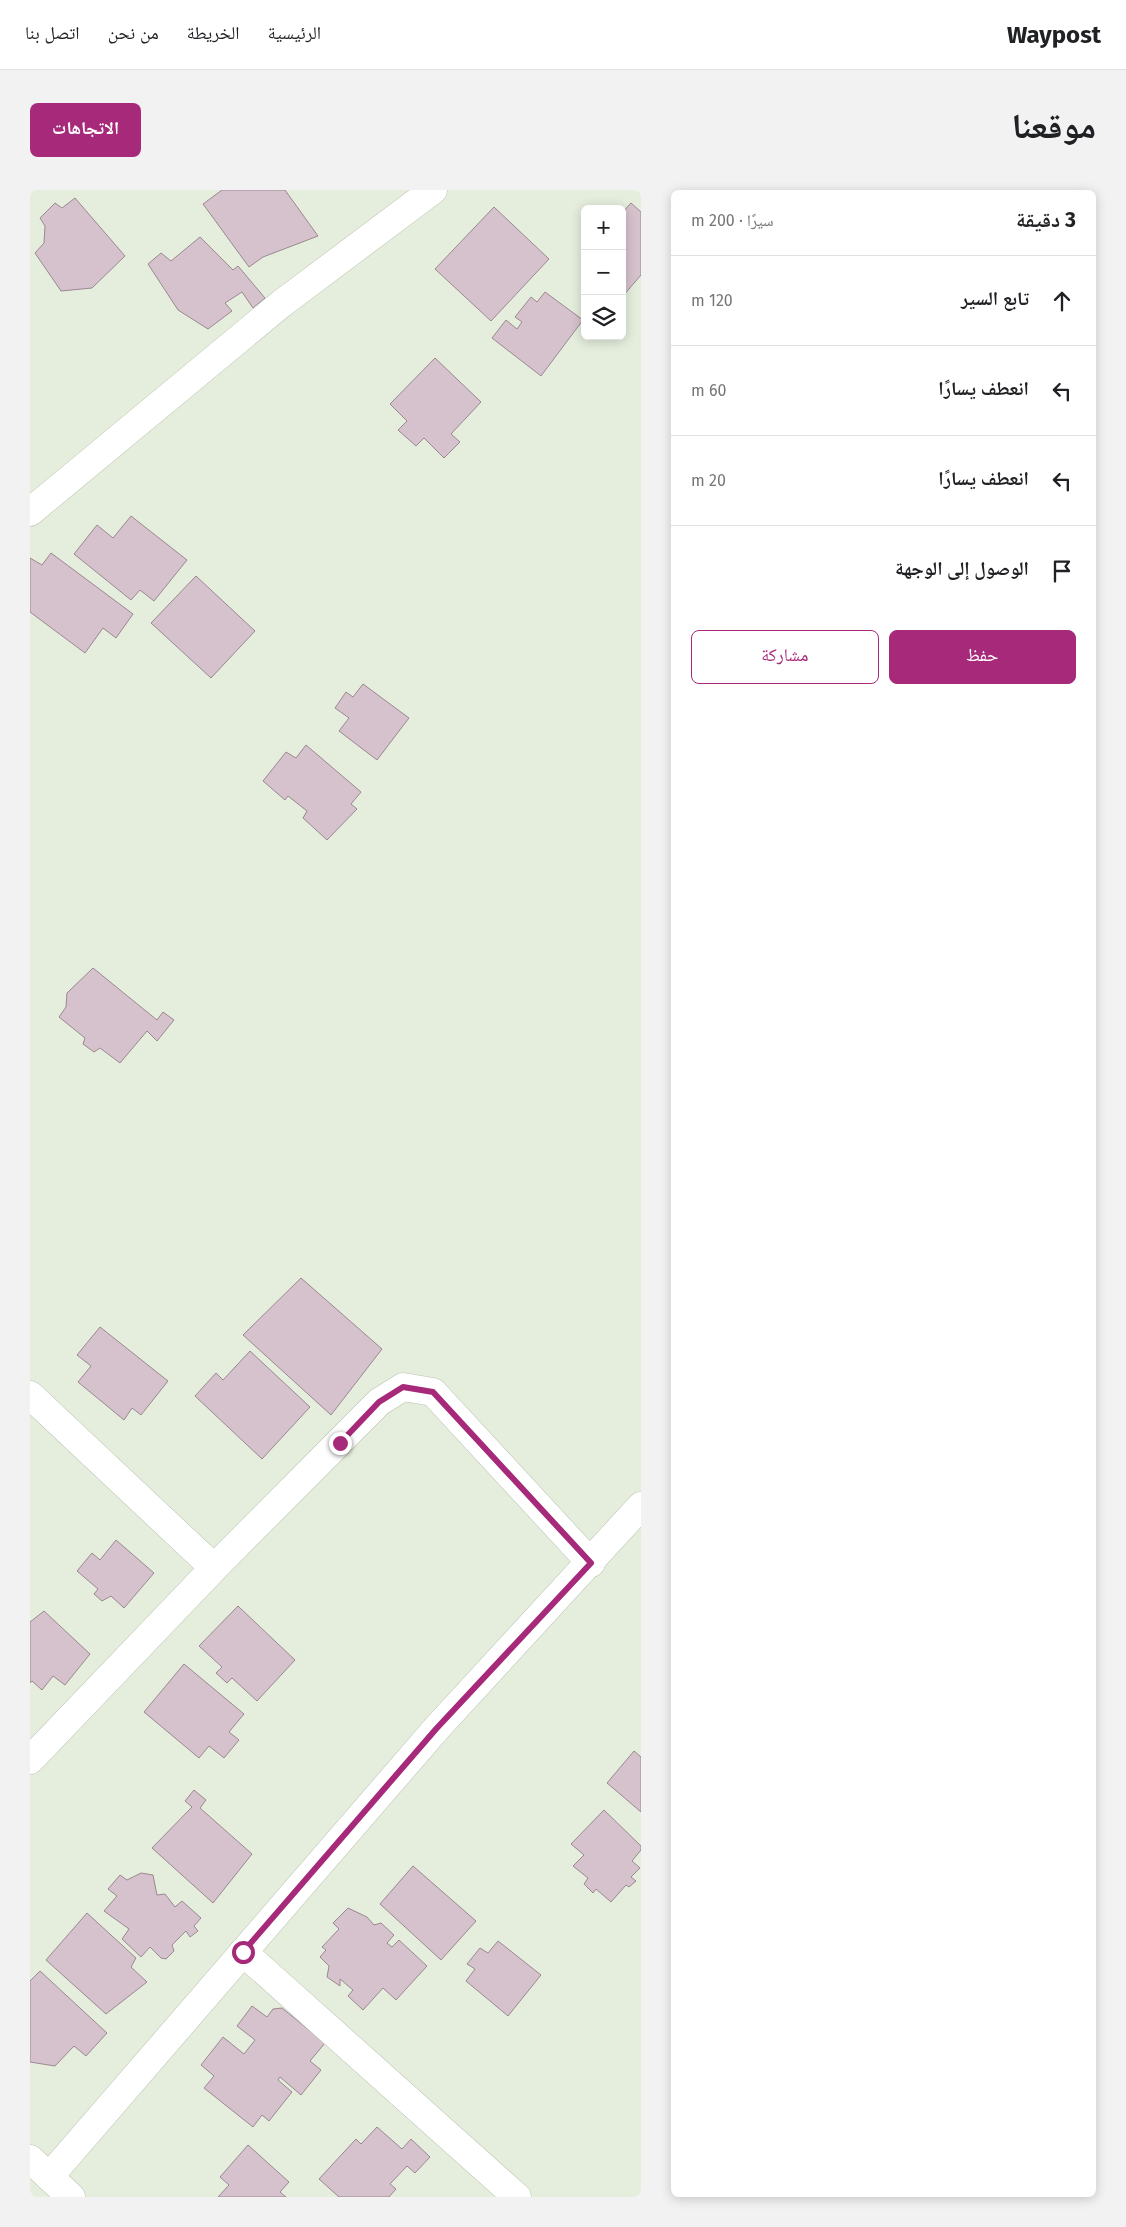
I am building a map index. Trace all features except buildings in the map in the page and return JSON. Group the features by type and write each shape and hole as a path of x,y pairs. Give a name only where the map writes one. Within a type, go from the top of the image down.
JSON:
{"street":[{"path":"30,512 281,304 433,190"},
{"path":"30,1760 214,1568 379,1402 403,1387 433,1392 591,1563"},
{"path":"30,1395 214,1568"},
{"path":"71,2197 39,2168 243,1952 436,1729 591,1563 641,1506"},
{"path":"243,1952 517,2197"}],"route":[{"path":"243,1952 436,1729 591,1563 433,1392 403,1387 379,1402 340,1443"}]}
